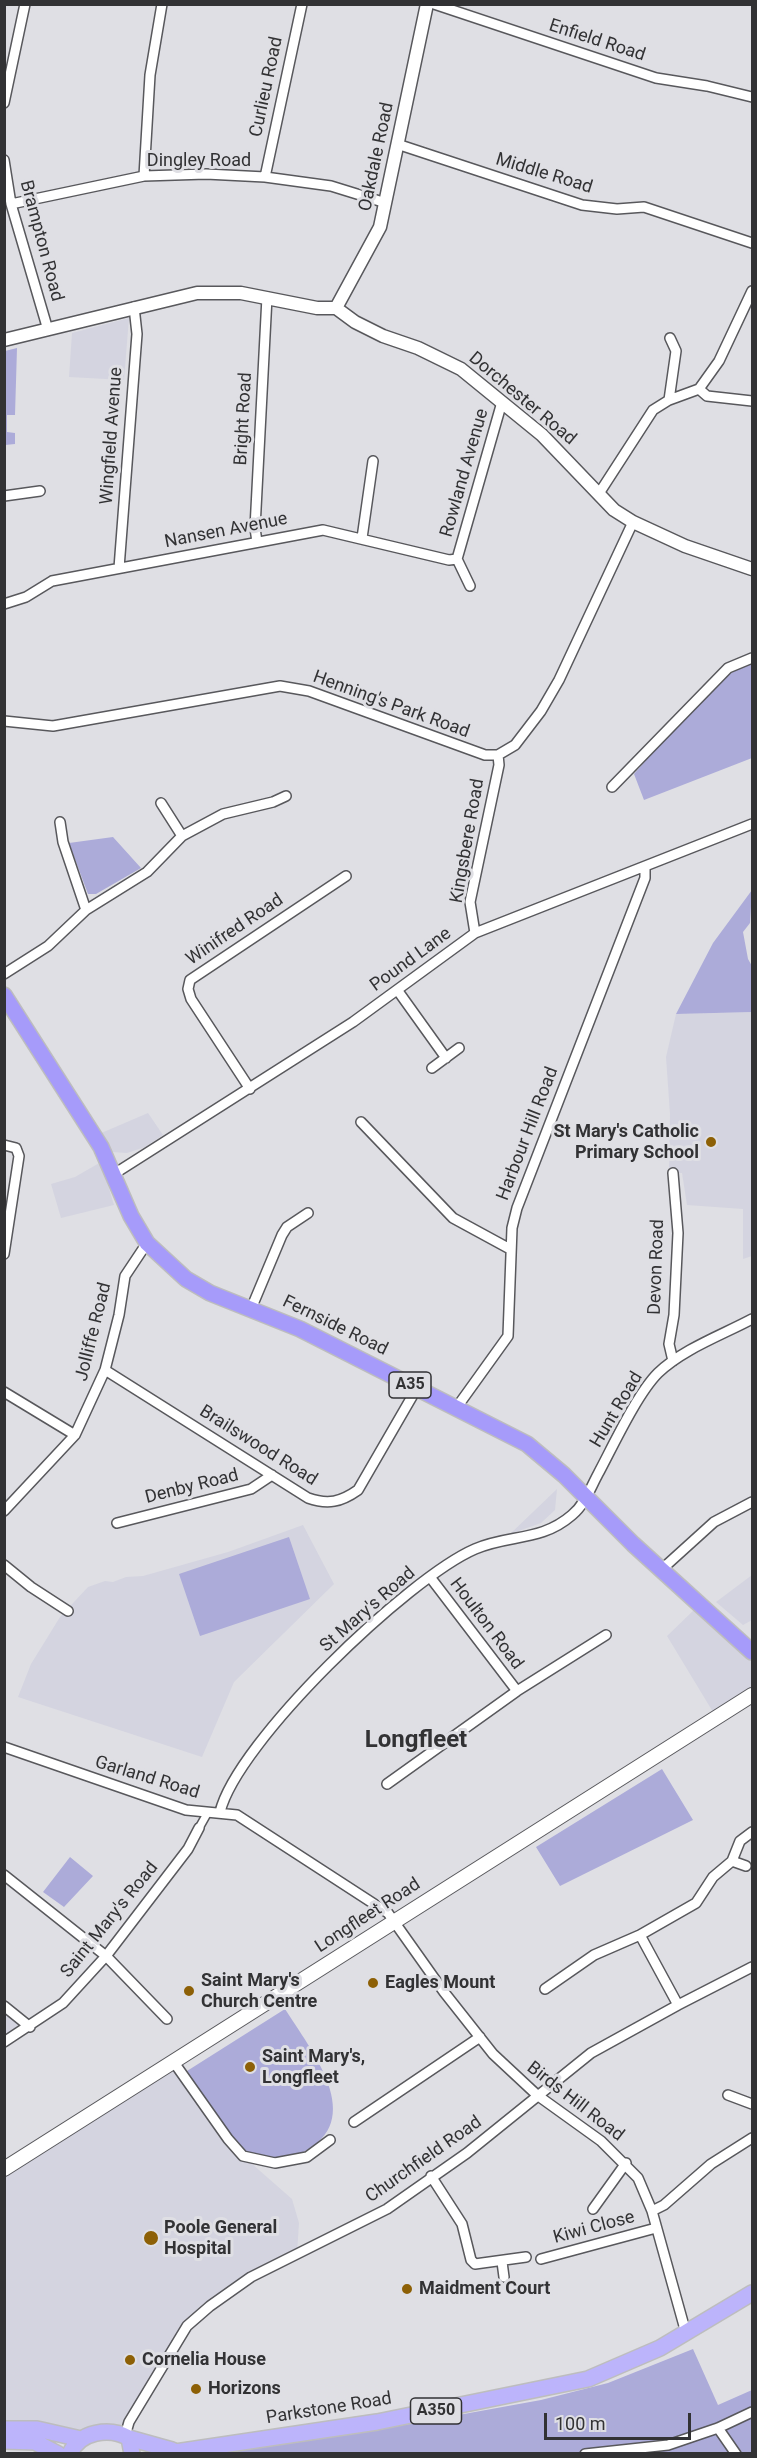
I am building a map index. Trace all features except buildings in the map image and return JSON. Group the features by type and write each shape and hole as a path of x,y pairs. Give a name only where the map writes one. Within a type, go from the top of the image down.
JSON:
{"highway":[{"name":"Fernside Road","path":"4,995 86,1121 114,1174 131,1216 147,1243 186,1280 210,1293 300,1329 527,1444 587,1497 661,1570 753,1652"}],"main road":[{"name":"Longfleet Road","path":"4,2169 753,1695"},
{"name":"Parkstone Road","path":"81,2439 109,2431 168,2452 377,2422 544,2390 598,2376 686,2333 753,2293"},
{"path":"4,2429 36,2429 81,2439 70,2454"},
{"path":"127,2437 132,2454"},
{"path":"4,2441 34,2442 58,2454"}],"street":[{"path":"4,103 25,4"},
{"path":"144,176 150,75 162,4"},
{"name":"Curlieu Road","path":"265,177 302,4"},
{"name":"Oakdale Road","path":"336,308 380,227 427,4"},
{"name":"Enfield Road","path":"434,4 656,78 707,86 753,97"},
{"name":"Middle Road","path":"397,144 582,205 617,209 644,207 753,243"},
{"name":"Brampton Road","path":"4,160 11,204 48,330"},
{"name":"Dingley Road","path":"11,204 144,176 206,174 265,177 331,186 386,203"},
{"path":"598,495 653,410 669,399 699,389 719,361 753,291"},
{"name":"Dorchester Road","path":"4,340 197,293 241,293 318,308 336,308 355,322 383,336 448,361 553,444 598,495 614,510 633,522 685,546 753,569"},
{"name":"Bright Road","path":"257,542 255,528 267,297"},
{"name":"Wingfield Avenue","path":"119,568 137,333 135,307"},
{"path":"669,399 676,351 670,338"},
{"path":"699,389 707,396 753,401"},
{"name":"Rowland Avenue","path":"470,586 457,559 502,402"},
{"path":"362,538 374,461"},
{"path":"4,496 40,492"},
{"path":"498,755 515,745 541,711 559,680 633,522"},
{"name":"Nansen Avenue","path":"4,604 26,597 52,581 323,530 449,560 457,559"},
{"path":"612,787 728,668 753,658"},
{"name":"Henning's Park Road","path":"4,721 53,726 280,686 309,691 485,755 498,755"},
{"name":"Kingsbere Road","path":"475,933 470,902 499,765 498,755"},
{"path":"4,974 48,946 86,910 147,872 182,837 223,814 273,802 286,796"},
{"path":"161,803 182,837"},
{"path":"60,822 63,842 86,910"},
{"name":"Pound Lane","path":"114,1174 250,1089 398,991 475,933 753,824"},
{"name":"Harbour Hill Road","path":"457,1407 508,1336 510,1249 517,1208 645,878 645,868"},
{"name":"Winifred Road","path":"250,1089 190,999 188,989 190,980 346,876"},
{"path":"398,991 446,1058"},
{"path":"432,1068 459,1048"},
{"path":"361,1122 453,1218 510,1249"},
{"path":"4,1145 16,1148 19,1156 4,1254"},
{"name":"Devon Road","path":"673,1173 678,1233 674,1315 669,1344 673,1361"},
{"path":"251,1308 282,1235 287,1227 308,1213"},
{"name":"Jolliffe Road","path":"4,1511 75,1435 105,1370 119,1315 124,1276 147,1243"},
{"name":"Hunt Road","path":"587,1497 645,1390 658,1373 673,1361 753,1319"},
{"name":"Brailswood Road","path":"105,1370 308,1498 333,1503 358,1490 417,1388"},
{"path":"4,1392 75,1435"},
{"name":"Denby Road","path":"117,1523 251,1489 272,1475"},
{"name":"St Mary's Road","path":"220,1812 243,1766 273,1724 368,1629 430,1577 475,1549 552,1531 573,1514 587,1497"},
{"path":"661,1570 714,1522 753,1502"},
{"path":"4,1565 31,1587 68,1611"},
{"name":"Houlton Road","path":"430,1577 517,1691"},
{"name":"Houlton Road","path":"387,1784 517,1691 606,1635"},
{"name":"Garland Road","path":"5,1751 186,1810 220,1812 246,1820 324,1874 388,1912 395,1921"},
{"path":"199,1828 206,1812"},
{"name":"Saint Mary's Road","path":"4,2042 30,2027 63,2003 106,1956 188,1849 199,1828"},
{"path":"544,1989 594,1955 640,1935 696,1903 713,1877 732,1861 740,1841 753,1832"},
{"path":"732,1861 746,1866"},
{"path":"4,1875 106,1956 167,2019"},
{"name":"Birds Hill Road","path":"395,1921 444,1992 513,2074 537,2095 580,2123 626,2163 638,2178 652,2211 686,2333"},
{"path":"640,1935 678,2005"},
{"name":"Churchfield Road","path":"127,2437 138,2408 187,2326 210,2306 250,2277 387,2209 431,2176 467,2153 591,2053 753,1967"},
{"path":"4,2006 30,2027"},
{"path":"354,2122 439,2067 480,2037"},
{"path":"173,2061 228,2139 243,2156 275,2163 307,2157 330,2140"},
{"path":"728,2096 753,2104"},
{"path":"652,2211 664,2205 711,2164 753,2138"},
{"path":"593,2209 626,2163"},
{"path":"431,2176 462,2224 471,2260 481,2265 526,2257"},
{"name":"Kiwi Close","path":"541,2259 656,2228"},
{"path":"502,2262 504,2277"},
{"path":"585,2454 668,2445 718,2428 753,2412"},
{"path":"718,2428 736,2454"}],"shaded area":[{"path":"129,318 124,380 69,377 72,333"},
{"path":"17,348 15,415 7,415 7,432 15,433 15,444 5,445 5,351"},
{"path":"752,662 752,758 644,800 634,774 703,696 719,682"},
{"path":"113,837 141,868 96,894 88,894 69,843"},
{"path":"752,890 750,923 743,932 748,959 752,966 752,1012 676,1014 713,943"},
{"name":"St Mary's Catholic Primary School","path":"752,1012 752,1256 743,1259 743,1209 687,1205 682,1173 673,1173 669,1169 670,1114 666,1057 676,1014"},
{"path":"148,1113 163,1135 145,1147 127,1153 111,1152 99,1134"},
{"path":"101,1162 114,1205 61,1218 51,1184 75,1177"},
{"path":"557,1489 555,1510 541,1523 510,1534"},
{"path":"303,1525 334,1584 234,1682 202,1757 18,1697 31,1664 60,1617 88,1587 105,1581 113,1582 126,1577 143,1576 228,1552"},
{"path":"289,1537 310,1599 200,1636 179,1574"},
{"path":"752,1575 752,1620 743,1625 716,1602"},
{"path":"696,1608 752,1661 752,1687 713,1712 667,1636"},
{"path":"662,1769 693,1820 560,1886 536,1847"},
{"path":"70,1857 93,1876 64,1907 43,1892"},
{"path":"5,2006 30,2027 5,2042"},
{"path":"285,2009 308,2044 328,2084 333,2104 331,2123 321,2139 301,2153 267,2159 248,2152 229,2136 187,2071"},
{"name":"Poole General Hospital","path":"173,2061 243,2156 292,2199 299,2223 297,2254 251,2277 187,2326 125,2436 5,2429 5,2169"},
{"path":"693,2349 718,2405 752,2390 752,2453 208,2454 398,2426 541,2400 608,2383"}],"place":[{"name":"St Mary's Catholic Primary School","path":"711,1142"},
{"name":"Eagles Mount","path":"373,1983"},
{"name":"Saint Mary's Church Centre","path":"189,1991"},
{"name":"Saint Mary's, Longfleet","path":"250,2067"},
{"name":"Poole General Hospital","path":"151,2238"},
{"name":"Maidment Court","path":"407,2289"},
{"name":"Cornelia House","path":"130,2360"},
{"name":"Horizons","path":"196,2389"}],"district":[{"name":"Longfleet","path":"416,1741"}]}
